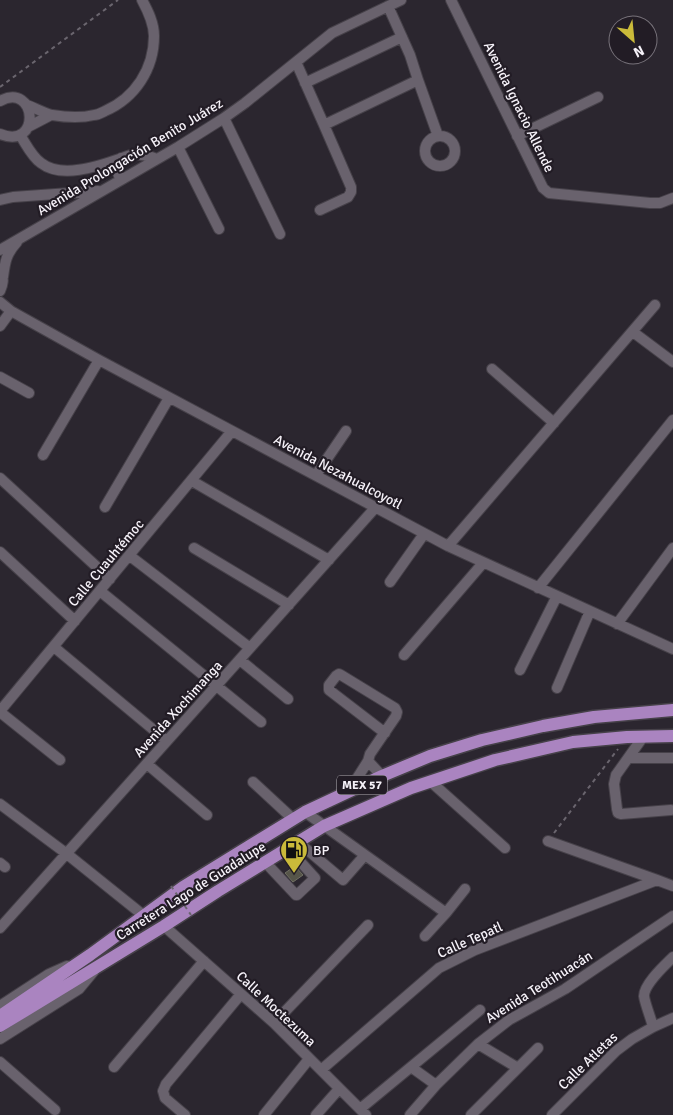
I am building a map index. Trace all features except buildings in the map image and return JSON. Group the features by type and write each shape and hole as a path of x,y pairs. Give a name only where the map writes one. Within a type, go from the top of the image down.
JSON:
{"main road":[{"name":"Carretera Lago de Guadalupe","path":"90,955 182,887 305,812 382,776 430,756 542,726 594,717 673,710"},
{"name":"Carretera Lago de Guadalupe","path":"98,966 324,826 411,788 495,760 573,742 673,736"},
{"path":"0,1026 47,991 90,955"},
{"path":"0,1016 98,966"}],"street":[{"path":"0,101 6,97 18,98 27,105 51,115 80,116 95,115 124,100 144,76 153,51 154,35 150,17 142,0"},
{"name":"Avenida Prolongación Benito Juárez","path":"0,250 178,147 224,118 332,33 401,0"},
{"name":"Avenida Ignacio Allende","path":"451,0 543,188 549,193 650,203 660,203 673,198"},
{"path":"388,6 410,55 438,136"},
{"path":"305,83 402,37"},
{"path":"296,62 352,192 348,197 320,210"},
{"path":"324,125 418,80"},
{"path":"517,136 598,97"},
{"path":"27,105 31,116 28,127"},
{"path":"0,134 8,137 20,135 28,127 51,115"},
{"path":"224,118 280,234"},
{"path":"20,135 39,162 49,169 61,171 81,170 139,154 149,155 157,159"},
{"path":"178,147 219,229"},
{"path":"121,158 117,173 121,180"},
{"path":"0,200 12,197 102,191"},
{"name":"Avenida Prolongación Benito Juárez","path":"0,291 3,284 2,273 6,259 20,237"},
{"name":"Avenida Nezahualcoyotl","path":"0,302 10,310 99,360 424,534 483,563 673,649"},
{"path":"448,546 655,305"},
{"path":"0,326 10,310"},
{"path":"633,332 673,362"},
{"path":"43,455 99,360"},
{"path":"492,369 554,423"},
{"path":"0,377 29,393"},
{"path":"105,507 169,398"},
{"path":"538,588 673,420"},
{"name":"Calle Cuauhtémoc","path":"0,712 232,431"},
{"path":"316,475 346,431"},
{"path":"0,478 110,579"},
{"path":"192,481 329,560"},
{"name":"Avenida Xochimanga","path":"0,928 375,508"},
{"path":"390,582 424,534"},
{"path":"194,548 289,605"},
{"path":"617,624 673,548"},
{"path":"0,552 76,621"},
{"path":"130,556 250,648"},
{"path":"404,655 483,563"},
{"path":"100,591 261,722"},
{"path":"520,670 557,596"},
{"path":"557,688 590,611"},
{"path":"54,647 168,741"},
{"path":"240,660 288,699"},
{"path":"349,791 368,761 370,754 385,734 397,712 395,708 341,675 336,676 329,685 329,690 385,734"},
{"path":"0,712 60,760"},
{"path":"643,737 616,775 614,784 618,813 671,810"},
{"path":"628,758 673,758"},
{"path":"368,761 382,776"},
{"path":"146,764 207,815"},
{"path":"430,781 505,848"},
{"path":"253,782 293,819"},
{"path":"0,804 143,915"},
{"path":"305,812 446,913"},
{"path":"548,842 673,886"},
{"path":"293,845 343,880 365,855"},
{"path":"265,862 298,895 315,878 293,845"},
{"name":"Calle Tepatl","path":"320,1070 439,968 475,950 657,880"},
{"path":"425,936 465,889"},
{"name":"Avenida Teotihuacán","path":"410,1115 436,1085 478,1044 509,1020 565,989 673,916"},
{"path":"274,1023 368,925"},
{"name":"Calle Moctezuma","path":"164,926 274,1023 363,1112"},
{"name":"Carretera Lago de Guadalupe","path":"0,1006 49,974 90,955"},
{"path":"653,1027 644,995 646,988 673,957"},
{"path":"114,1067 204,961"},
{"name":"Carretera Lago de Guadalupe","path":"0,1039 79,989 98,966"},
{"path":"186,1115 165,1098 163,1092 166,1084 241,994"},
{"path":"363,1112 411,1067 480,1010"},
{"name":"Calle Atletas","path":"552,1115 616,1051 632,1039 673,1018"},
{"path":"478,1044 518,1068"},
{"path":"471,1115 538,1048"},
{"path":"264,1115 309,1059"},
{"path":"0,1062 55,1110"},
{"path":"411,1067 436,1085"},
{"path":"316,1115 339,1088"}],"path":[{"path":"0,87 118,0"},
{"path":"548,842 627,738"},
{"path":"171,886 191,915"}],"place":[{"name":"BP","path":"294,874"}]}
